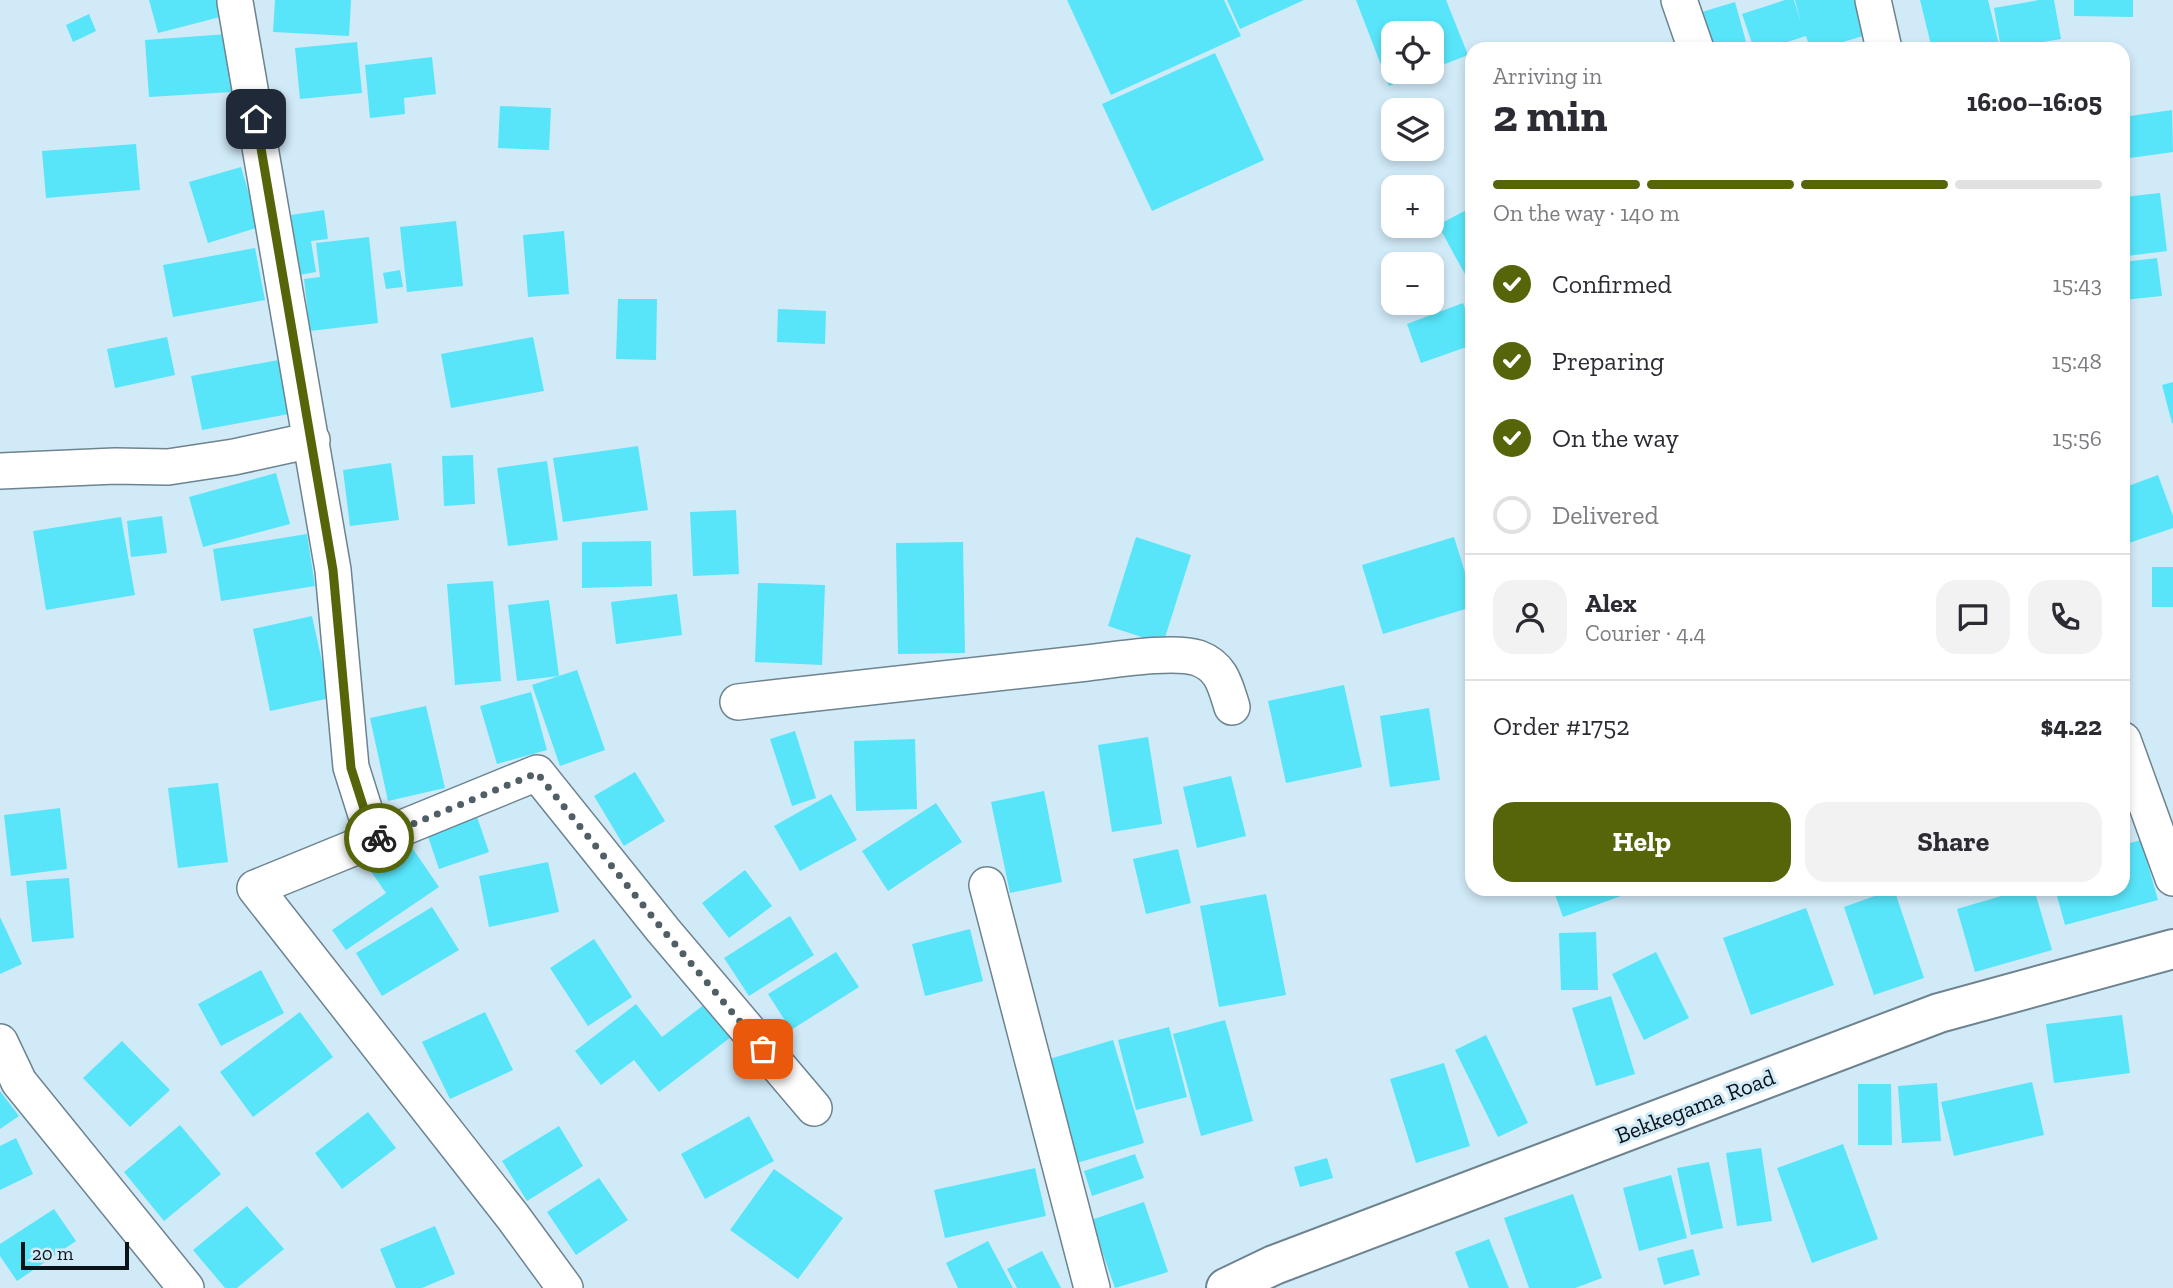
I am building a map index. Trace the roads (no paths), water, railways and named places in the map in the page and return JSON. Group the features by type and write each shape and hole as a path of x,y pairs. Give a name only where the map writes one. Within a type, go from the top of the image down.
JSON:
{"street":[{"path":"1679,0 1694,42"},
{"path":"1873,0 1882,42"},
{"path":"236,2 333,570 351,768 374,840"},
{"path":"0,471 102,466 168,467 234,457 312,440"},
{"path":"738,702 1154,656 1195,657 1214,666 1222,676 1231,708"},
{"path":"2130,759 2173,878"},
{"path":"565,1288 513,1217 255,888 537,773 663,930 814,1108"},
{"path":"987,885 1092,1288"},
{"name":"Bekkegama Road","path":"1226,1288 1287,1260 1938,1013 2173,949"},
{"path":"0,1042 19,1082 186,1288"}]}
